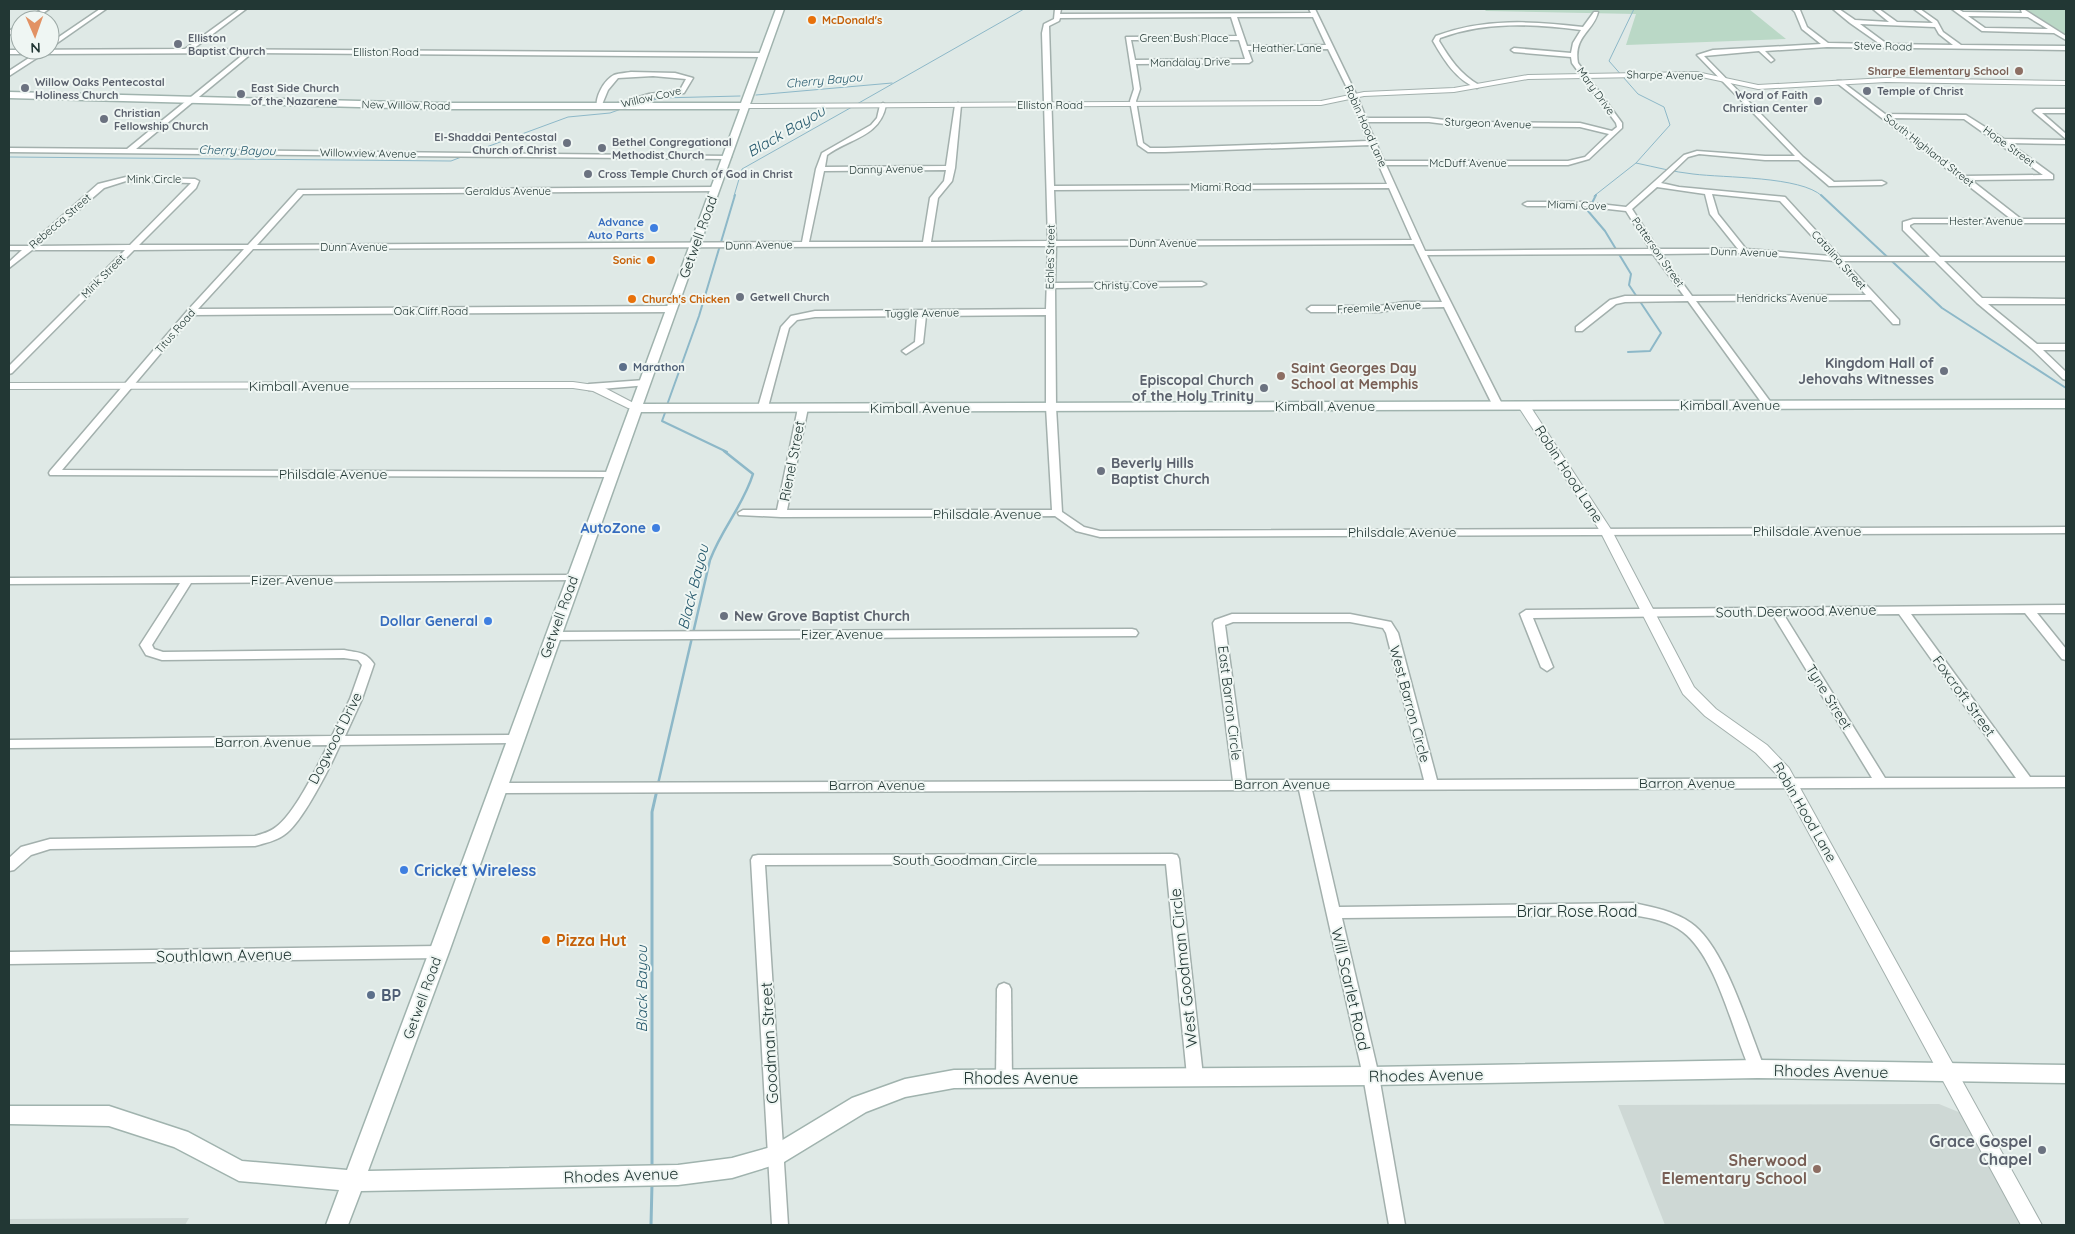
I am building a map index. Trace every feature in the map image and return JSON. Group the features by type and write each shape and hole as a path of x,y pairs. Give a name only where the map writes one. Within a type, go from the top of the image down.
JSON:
{"main road":[{"name":"Getwell Road","path":"336,1225 439,952 780,9"},
{"name":"New Willow Road","path":"9,95 435,106 614,106 747,98"},
{"name":"Kimball Avenue","path":"636,408 2066,404"},
{"name":"Rhodes Avenue","path":"9,1115 109,1116 180,1139 239,1171 354,1181 652,1175 732,1168 776,1155 859,1105 904,1088 954,1079 1371,1076 1757,1069 1950,1074 2066,1074"}],"street":[{"path":"60,39 103,9"},
{"path":"187,51 243,9"},
{"path":"1795,9 1798,11 1804,28 1827,45"},
{"path":"1836,9 1885,45"},
{"path":"1876,9 1895,23"},
{"path":"1917,9 1936,25 1941,33 1960,47"},
{"path":"1955,9 1984,30 2055,32"},
{"path":"2019,9 2066,38"},
{"path":"1058,12 1233,15 1313,12"},
{"name":"Echles Street","path":"1057,514 1051,407 1050,286 1052,244 1046,25 1054,23 1058,12"},
{"name":"Robin Hood Lane","path":"1313,12 1354,96 1372,142 1422,253 1498,406"},
{"name":"Mary Drive","path":"1554,163 1582,160 1620,127 1572,55 1574,46 1596,13"},
{"path":"1963,14 2028,15"},
{"path":"1233,15 1245,48"},
{"path":"1852,22 1936,25"},
{"path":"1477,86 1465,80 1453,70 1436,41 1438,37 1464,29 1509,24 1552,24 1586,28"},
{"path":"2020,31 2045,48"},
{"name":"Green Bush Place","path":"1132,62 1128,38 1240,38"},
{"name":"Steve Road","path":"1725,80 1700,55 1713,52 1827,45 2066,48"},
{"name":"Heather Lane","path":"1245,48 1329,48"},
{"name":"Mandalay Drive","path":"1132,62 1248,61 1245,48"},
{"path":"1760,49 1771,60"},
{"name":"Elliston Road","path":"60,50 763,55"},
{"path":"1514,50 1572,55"},
{"path":"129,151 251,51"},
{"path":"9,74 29,60"},
{"path":"1132,62 1137,89 1133,104 1140,144 1148,150 1372,142"},
{"name":"Sharpe Avenue","path":"1354,96 1435,92 1528,77 1583,74 1697,74 1747,87 1839,82 2066,83"},
{"name":"Willow Cove","path":"599,106 600,99 612,79 618,76 642,75 690,78 682,92 649,96 614,106"},
{"path":"1725,80 1801,158 1832,184 1882,183"},
{"name":"South Highland Street","path":"1839,82 1966,178 2019,221"},
{"name":"Elliston Road","path":"747,98 858,106 1321,103 1354,96"},
{"path":"804,244 824,154 834,146 866,130 878,121 883,105"},
{"path":"927,244 934,198 948,181 951,168 958,105"},
{"path":"2066,111 2036,111 2066,136"},
{"name":"Hope Street","path":"1885,116 1966,117 2050,177 1966,178"},
{"name":"Sturgeon Avenue","path":"1363,120 1429,120 1461,124 1580,125 1612,133"},
{"path":"2002,141 2066,142"},
{"name":"Willowview Avenue","path":"9,150 727,157"},
{"name":"Patterson Street","path":"1767,404 1656,252 1628,209 1686,156 1699,152 1766,158 1801,158"},
{"name":"McDuff Avenue","path":"1382,164 1554,163"},
{"name":"Danny Avenue","path":"820,169 951,168"},
{"name":"Mink Circle","path":"113,181 174,179 195,181"},
{"name":"Rebecca Street","path":"9,266 101,186 113,181"},
{"name":"Mink Street","path":"9,371 193,186 195,181"},
{"path":"1655,184 1708,192 1714,214 1744,250"},
{"name":"Miami Road","path":"1049,188 1393,186"},
{"name":"Geraldus Avenue","path":"302,192 715,189"},
{"name":"Titus Road","path":"54,474 125,388 249,247 302,192"},
{"name":"Catalina Street","path":"1708,192 1782,199 1896,322"},
{"name":"Miami Cove","path":"1526,204 1581,204 1628,209"},
{"name":"Hester Avenue","path":"1937,260 1906,228 1906,224 1913,221 2066,221"},
{"name":"Dunn Avenue","path":"9,248 1418,242"},
{"name":"Dunn Avenue","path":"1422,253 1744,250 1838,259 2066,259"},
{"path":"1937,260 2066,377"},
{"name":"Christy Cove","path":"1050,286 1202,284"},
{"name":"Hendricks Avenue","path":"1579,329 1613,302 1626,299 1873,298"},
{"path":"1980,301 2066,300"},
{"name":"Freemile Avenue","path":"1311,309 1379,309 1405,305 1447,304"},
{"name":"Oak Cliff Road","path":"192,312 672,309"},
{"name":"Tuggle Avenue","path":"763,407 785,327 794,318 815,314 1050,312"},
{"path":"906,351 919,343 922,313"},
{"path":"2035,347 2066,347"},
{"name":"Kimball Avenue","path":"9,386 125,388 589,387 645,383"},
{"name":"Kimball Avenue","path":"589,387 609,393 620,402 636,408"},
{"name":"Robin Hood Lane","path":"1524,406 1606,531 1688,690 1701,706 1764,749 1776,760 1791,783 2032,1225"},
{"name":"Rienel Street","path":"781,514 802,408"},
{"name":"Philsdale Avenue","path":"54,474 612,474"},
{"name":"Philsdale Avenue","path":"743,513 1057,514 1080,529 1100,534 2066,530"},
{"name":"Fizer Avenue","path":"9,581 574,578"},
{"name":"Dogwood Drive","path":"9,866 26,851 50,844 255,840 282,831 294,816 335,742 366,676 368,664 362,657 344,654 162,656 150,652 146,645 188,580"},
{"name":"South Deerwood Avenue","path":"1548,667 1526,614 2066,609"},
{"name":"Foxcroft Street","path":"1902,610 2026,782"},
{"path":"2028,610 2066,656"},
{"name":"Tyne Street","path":"1776,611 1882,783"},
{"name":"West Barron Circle","path":"1219,623 1232,618 1350,618 1388,625 1392,633 1431,783"},
{"name":"East Barron Circle","path":"1219,623 1240,784"},
{"name":"Fizer Avenue","path":"552,636 1132,633"},
{"name":"Barron Avenue","path":"9,744 516,739"},
{"name":"Barron Avenue","path":"497,788 2066,782"},
{"name":"Will Scarlet Road","path":"1304,784 1371,1076 1397,1225"},
{"name":"South Goodman Circle","path":"758,860 1172,860"},
{"name":"Goodman Street","path":"758,860 780,1225"},
{"name":"West Goodman Circle","path":"1172,860 1179,944 1195,1076"},
{"name":"Briar Rose Road","path":"1334,913 1633,909 1664,915 1693,932 1713,961 1757,1069"},
{"name":"Southlawn Avenue","path":"9,958 439,952"},
{"path":"1004,989 1004,1080"}],"shaded area":[{"name":"Sherwood Elementary School","path":"1939,1104 1961,1113 2022,1225 1665,1225 1618,1105"},
{"path":"189,1218 185,1225 9,1225 9,1219"}],"green space":[{"path":"1484,9 1749,9 1786,39 1626,45 1636,14 1486,11"},
{"path":"2025,9 2066,9 2066,34 2065,34"}],"waterway":[{"name":"Black Bayou","path":"857,104 1024,9"},
{"path":"1634,9 1609,61 1638,94 1664,107 1670,125 1636,163"},
{"name":"Cherry Bayou","path":"756,95 892,83"},
{"name":"Cherry Bayou","path":"640,104 660,98 740,96"},
{"name":"Black Bayou","path":"734,196 742,169 852,107"},
{"name":"Cherry Bayou","path":"473,152 568,117 610,113 624,108"},
{"name":"Cherry Bayou","path":"9,157 451,161 464,156"},
{"path":"1594,196 1636,163"},
{"path":"1636,163 1686,173 1780,181 1812,189 1822,196"},
{"name":"Black Bayou","path":"667,405 699,316 735,195"},
{"path":"1596,195 1588,211 1605,231 1631,274 1629,285 1661,333 1650,351 1628,352"},
{"path":"1821,195 1942,308 2066,388"},
{"name":"Black Bayou","path":"666,410 662,421 727,452"},
{"name":"Black Bayou","path":"658,784 710,560 744,496 753,474 724,451"},
{"name":"Black Bayou","path":"652,1169 652,812 657,790"},
{"name":"Black Bayou","path":"651,1225 652,1184"}],"place":[{"name":"McDonald's","path":"812,20"},
{"name":"Elliston Baptist Church","path":"178,44"},
{"name":"Sharpe Elementary School","path":"2019,71"},
{"name":"Willow Oaks Pentecostal Holiness Church","path":"25,88"},
{"name":"Temple of Christ","path":"1867,91"},
{"name":"East Side Church of the Nazarene","path":"241,94"},
{"name":"Word of Faith Christian Center","path":"1818,101"},
{"name":"Christian Fellowship Church","path":"104,119"},
{"name":"El-Shaddai Pentecostal Church of Christ","path":"567,143"},
{"name":"Bethel Congregational Methodist Church","path":"602,148"},
{"name":"Cross Temple Church of God in Christ","path":"588,174"},
{"name":"Advance Auto Parts","path":"654,228"},
{"name":"Sonic","path":"651,260"},
{"name":"Getwell Church","path":"740,297"},
{"name":"Church's Chicken","path":"632,299"},
{"name":"Marathon","path":"623,367"},
{"name":"Kingdom Hall of Jehovahs Witnesses","path":"1944,371"},
{"name":"Saint Georges Day School at Memphis","path":"1281,376"},
{"name":"Episcopal Church of the Holy Trinity","path":"1264,388"},
{"name":"Beverly Hills Baptist Church","path":"1101,471"},
{"name":"AutoZone","path":"656,528"},
{"name":"New Grove Baptist Church","path":"724,616"},
{"name":"Dollar General","path":"488,621"},
{"name":"Cricket Wireless","path":"404,870"},
{"name":"Pizza Hut","path":"546,940"},
{"name":"BP","path":"371,995"},
{"name":"Grace Gospel Chapel","path":"2042,1150"},
{"name":"Sherwood Elementary School","path":"1817,1169"}]}
